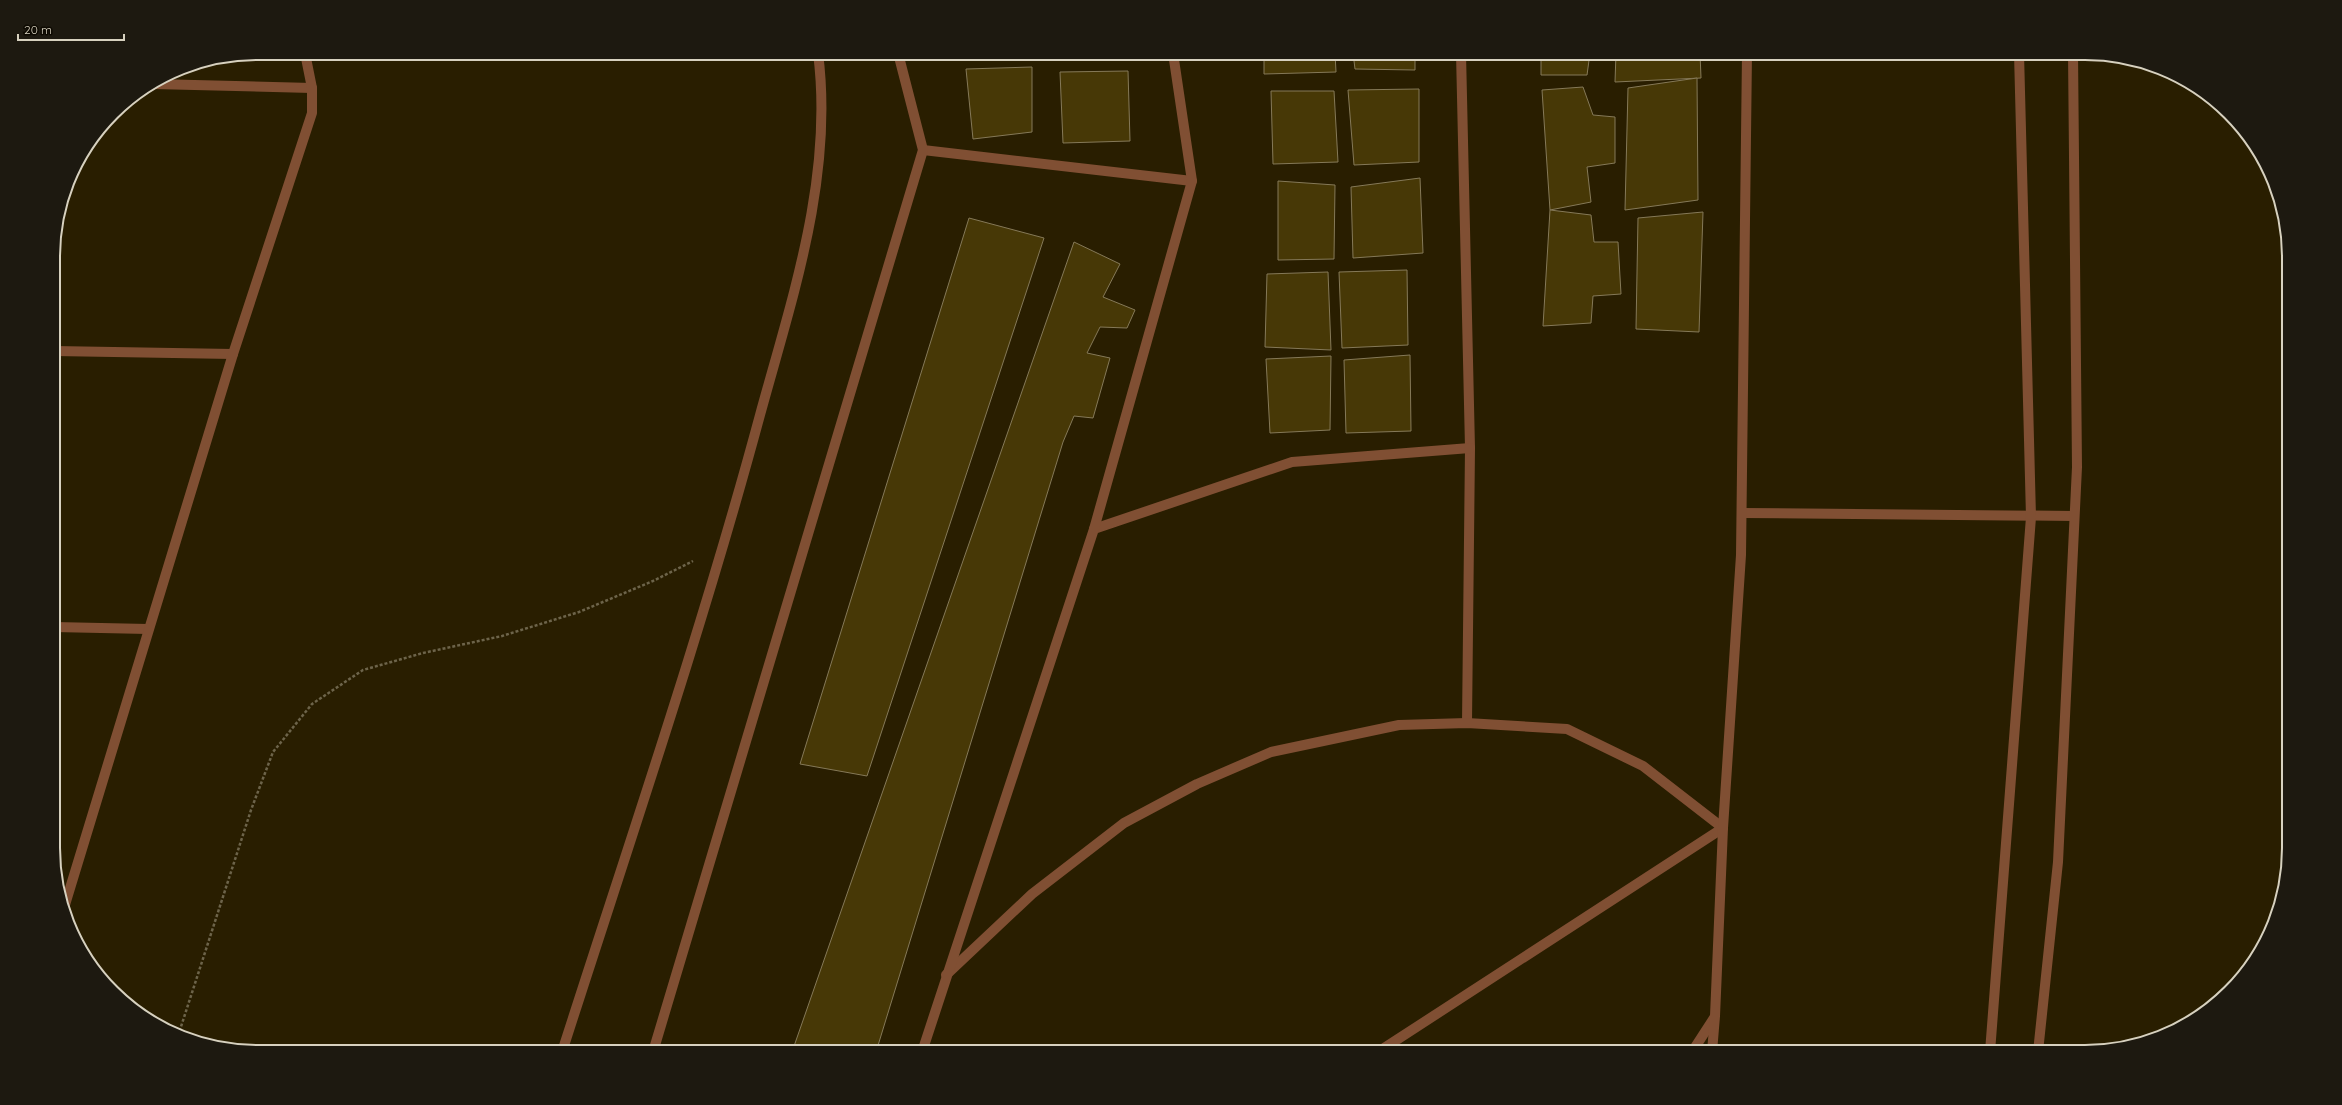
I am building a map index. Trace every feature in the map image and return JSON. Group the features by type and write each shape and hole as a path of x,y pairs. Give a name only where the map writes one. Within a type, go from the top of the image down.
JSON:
{"street":[{"path":"66,896 233,354 312,113 312,88 306,60"},
{"path":"564,1045 725,544 798,276 818,180 822,81 819,60"},
{"path":"655,1045 923,150 900,60"},
{"path":"924,1045 1094,529 1192,181 1174,60"},
{"path":"1461,60 1470,448 1467,723"},
{"path":"1713,1045 1723,828 1741,555 1747,60"},
{"path":"1991,1045 2031,517 2020,60"},
{"path":"2039,1045 2058,862 2077,467 2073,60"},
{"path":"162,84 312,88"},
{"path":"923,150 1192,181"},
{"path":"60,350 233,354"},
{"path":"1094,529 1292,462 1470,448"},
{"path":"1742,513 2031,517 2074,516"},
{"path":"60,627 148,629"},
{"path":"946,975 1032,894 1124,823 1197,784 1271,752 1399,725 1467,723 1567,729 1643,766 1723,828"},
{"path":"1389,1045 1723,828"},
{"path":"1696,1045 1715,1016"}],"path":[{"path":"180,1029 251,810 273,752 312,704 363,670 423,653 502,636 579,612 654,581 725,544"}],"building":[{"path":"1264,60 1335,60 1336,72 1264,74"},
{"path":"1354,60 1415,60 1415,70 1355,69"},
{"path":"1541,60 1589,60 1587,75 1541,75"},
{"path":"1616,60 1700,60 1701,78 1615,82"},
{"path":"1032,67 1032,132 973,139 966,69"},
{"path":"1128,71 1130,141 1063,143 1060,72"},
{"path":"1697,78 1698,200 1625,210 1628,88"},
{"path":"1583,87 1593,115 1615,117 1615,163 1587,167 1591,202 1550,210 1542,90"},
{"path":"1419,89 1419,162 1354,165 1348,90"},
{"path":"1271,91 1334,91 1338,162 1273,164"},
{"path":"1420,178 1423,253 1353,258 1351,187"},
{"path":"1278,181 1335,185 1334,259 1278,260"},
{"path":"1550,210 1591,215 1594,242 1618,242 1621,294 1593,296 1591,323 1543,326"},
{"path":"1703,212 1699,332 1636,329 1638,218"},
{"path":"969,218 1044,238 867,776 800,764"},
{"path":"1074,242 1120,264 1103,297 1135,310 1127,328 1100,327 1087,353 1110,358 1093,418 1074,416 1063,442 878,1045 794,1045"},
{"path":"1407,270 1408,345 1342,348 1339,272"},
{"path":"1328,272 1331,350 1265,347 1267,274"},
{"path":"1410,355 1411,431 1346,433 1344,360"},
{"path":"1331,356 1330,430 1270,433 1266,359"}]}
